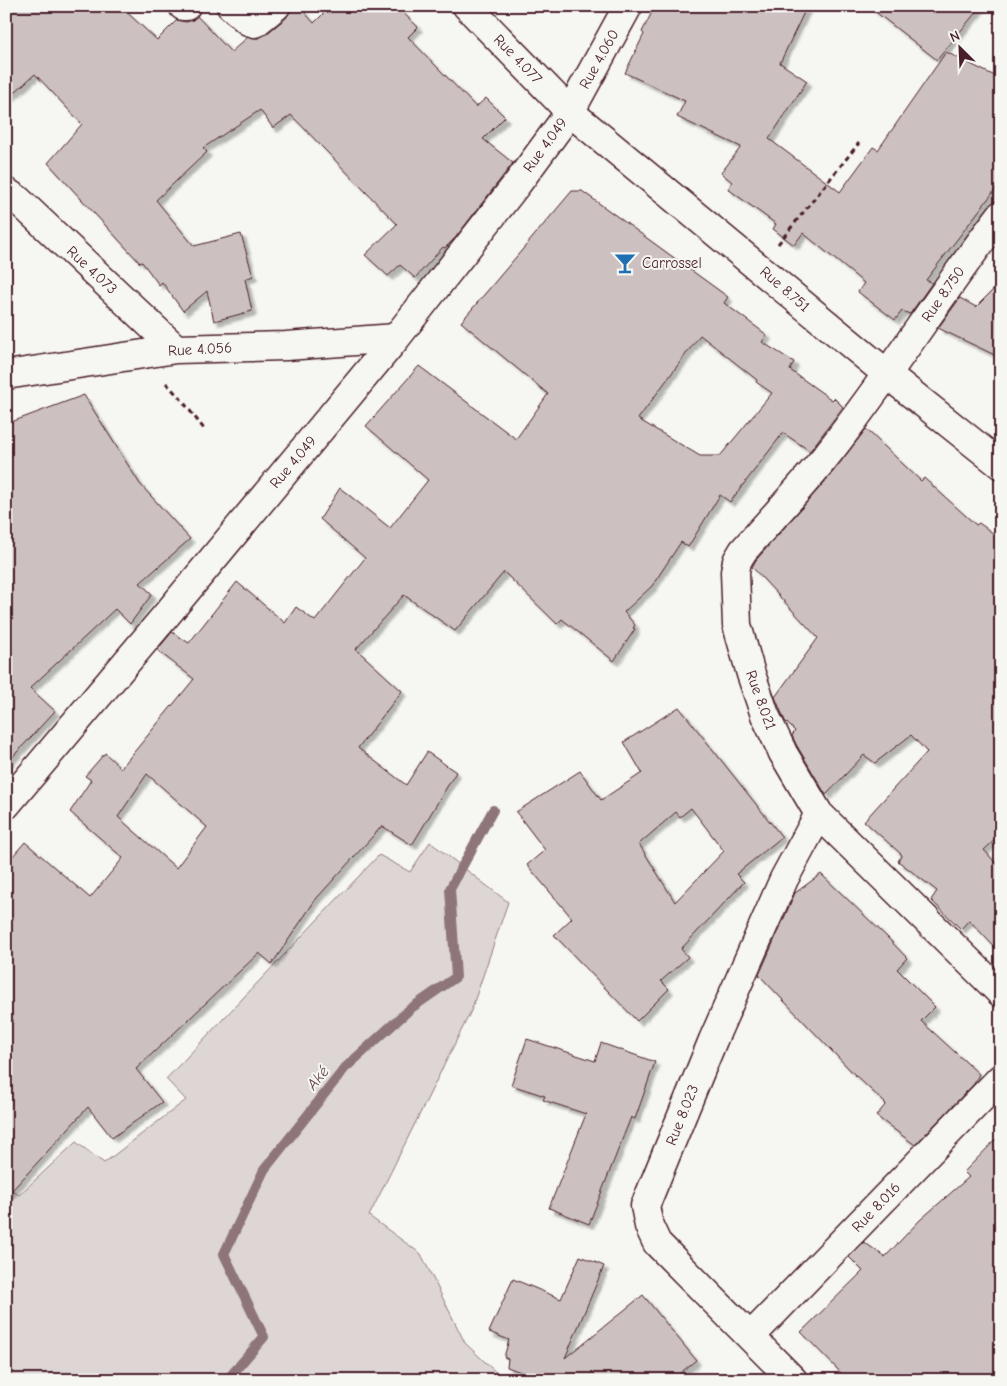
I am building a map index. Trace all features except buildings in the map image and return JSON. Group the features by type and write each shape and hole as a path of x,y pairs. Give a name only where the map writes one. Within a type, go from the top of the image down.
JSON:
{"street":[{"path":"231,6 248,21 255,23 276,6"},
{"name":"Rue 4.077","path":"467,6 570,112"},
{"name":"Rue 4.060","path":"570,112 628,6"},
{"name":"Rue 8.751","path":"570,112 759,266 887,374 1001,465"},
{"name":"Rue 4.049","path":"6,805 168,614 396,338 517,184 570,112"},
{"name":"Rue 4.073","path":"6,192 18,200 176,349"},
{"name":"Rue 8.750","path":"887,374 964,263 1001,215"},
{"name":"Rue 4.056","path":"6,375 176,349 286,346 396,338"},
{"name":"Rue 8.021","path":"887,374 826,456 743,550 737,562 735,572 737,625 764,715 783,753 819,814 1001,993"},
{"name":"Rue 8.023","path":"793,1380 752,1336 657,1242 649,1226 645,1206 713,1040 776,897 819,814"},
{"name":"Rue 8.016","path":"752,1336 1001,1078"}],"path":[{"path":"759,266 859,143"},
{"path":"140,354 181,399 204,430"}],"shaded area":[{"path":"430,842 508,902 471,1011 369,1216 421,1254 465,1343 504,1380 6,1380 6,1186 19,1195 76,1142 104,1163 186,1100 166,1079 379,855 410,872"}],"waterway":[{"name":"Aké","path":"227,1380 264,1337 224,1254 264,1170 345,1068 410,1009 456,977 450,889 493,810"}],"place":[{"name":"Carrossel","path":"625,263"}]}
